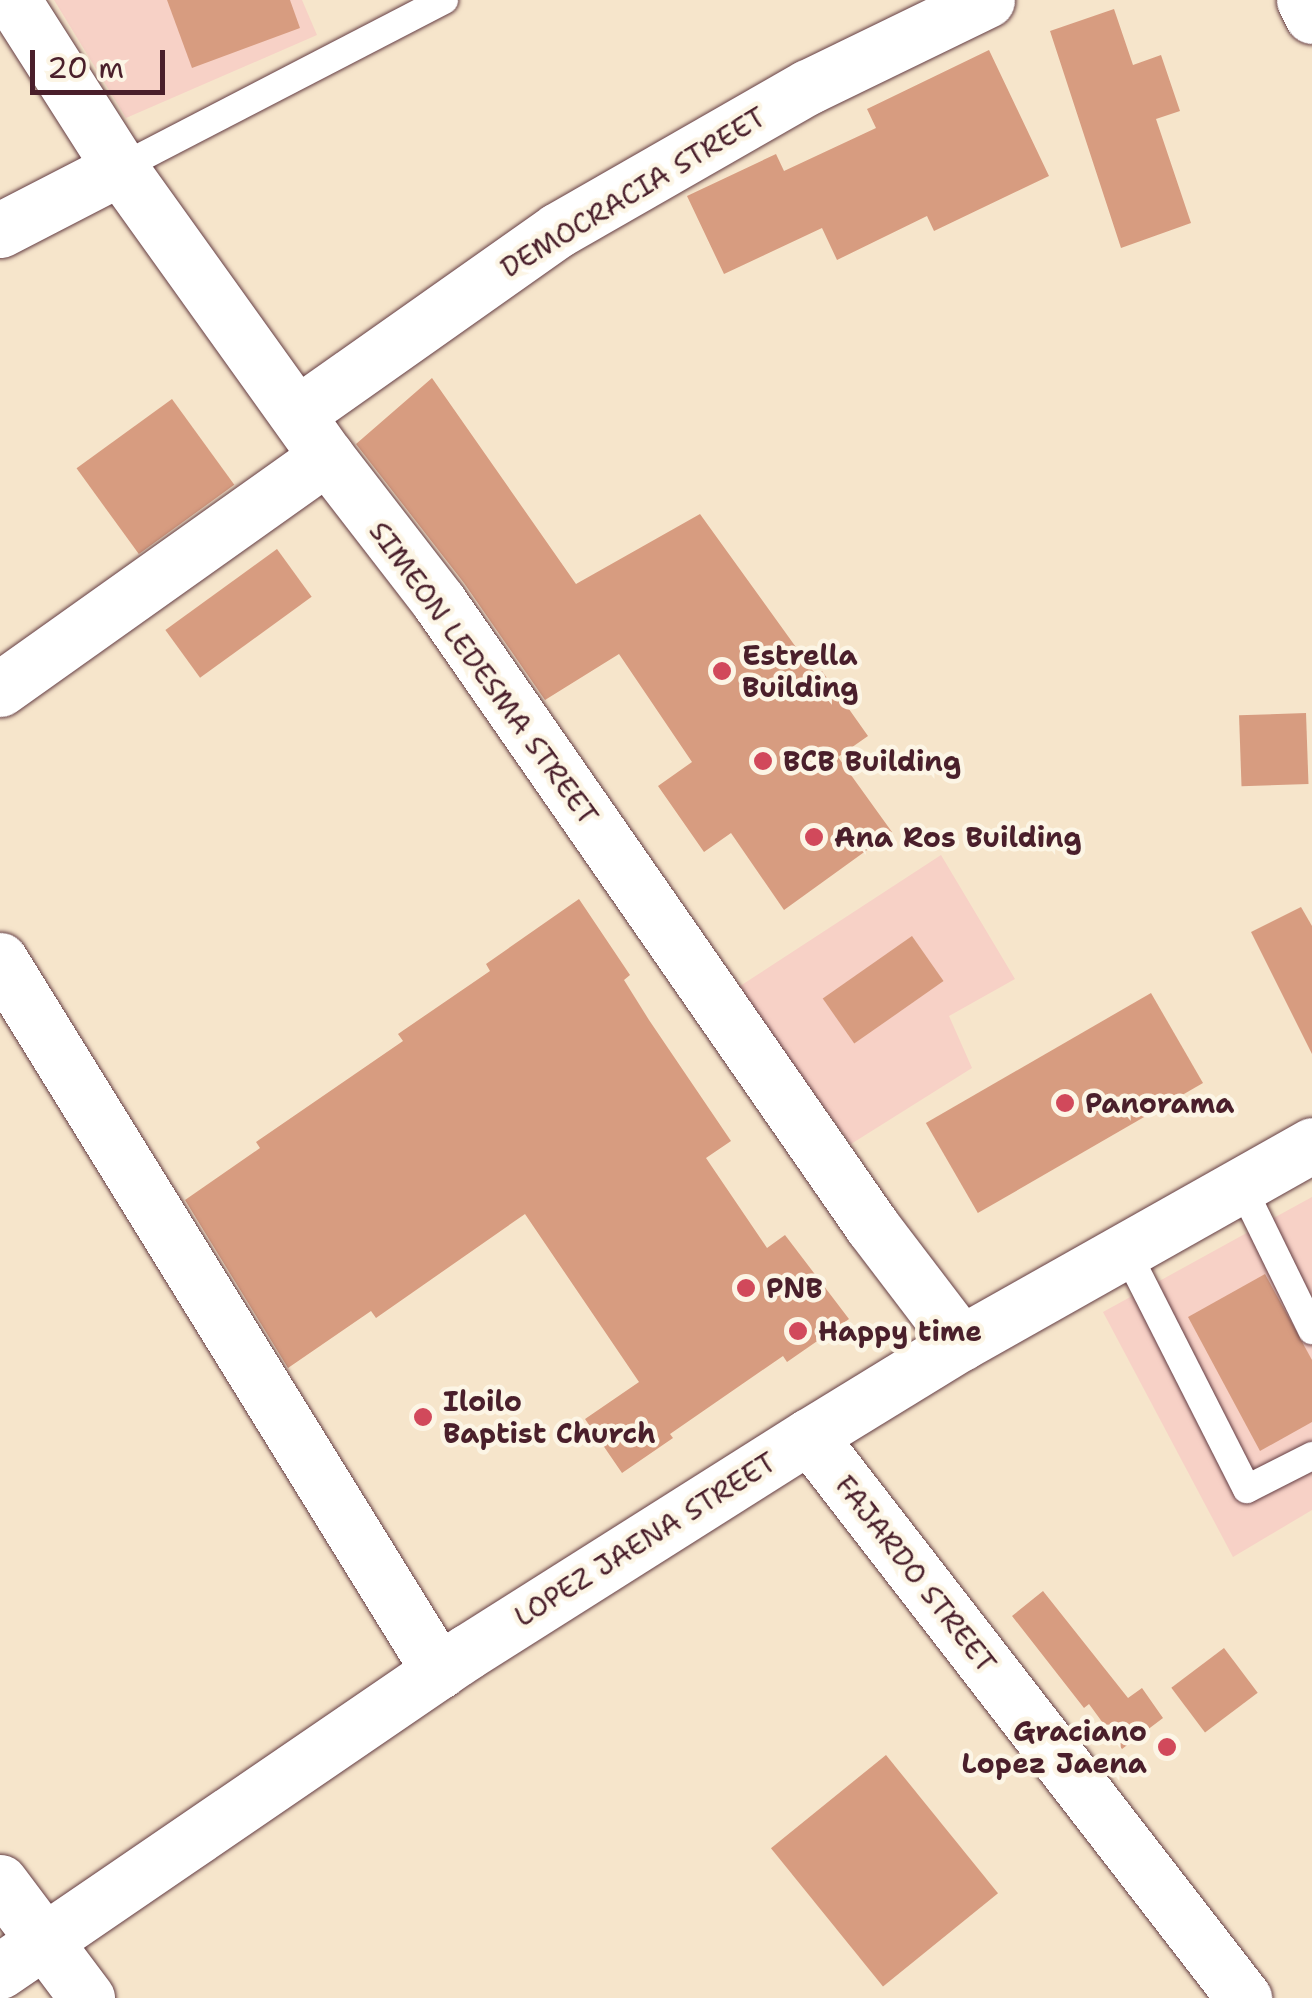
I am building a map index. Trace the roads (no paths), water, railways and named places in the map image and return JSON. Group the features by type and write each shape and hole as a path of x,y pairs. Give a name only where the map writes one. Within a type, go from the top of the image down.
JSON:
{"main road":[{"name":"SIMEON LEDESMA STREET","path":"13,0 120,168 312,436 439,602 872,1226 961,1342"},
{"name":"DEMOCRACIA STREET","path":"0,689 558,230 808,87 987,0"},
{"path":"1304,0 1312,16"},
{"path":"0,230 120,168"},
{"path":"0,960 439,1671"},
{"name":"LOPEZ JAENA STREET","path":"0,1971 439,1671 809,1436 961,1342 1312,1144"},
{"name":"FAJARDO STREET","path":"809,1436 1244,1998"},
{"path":"0,1882 87,1998"}],"lane":[{"path":"120,168 444,0"},
{"path":"1240,1183 1312,1330"},
{"path":"1125,1249 1248,1489 1312,1456"}],"place":[{"name":"Estrella Building","path":"722,671"},
{"name":"BCB Building","path":"763,761"},
{"name":"Ana Ros Building","path":"814,837"},
{"name":"Panorama","path":"1065,1103"},
{"name":"PNB","path":"746,1288"},
{"name":"Happy time","path":"798,1331"},
{"name":"Iloilo Baptist Church","path":"423,1417"},
{"name":"Graciano Lopez Jaena","path":"1167,1747"}]}
